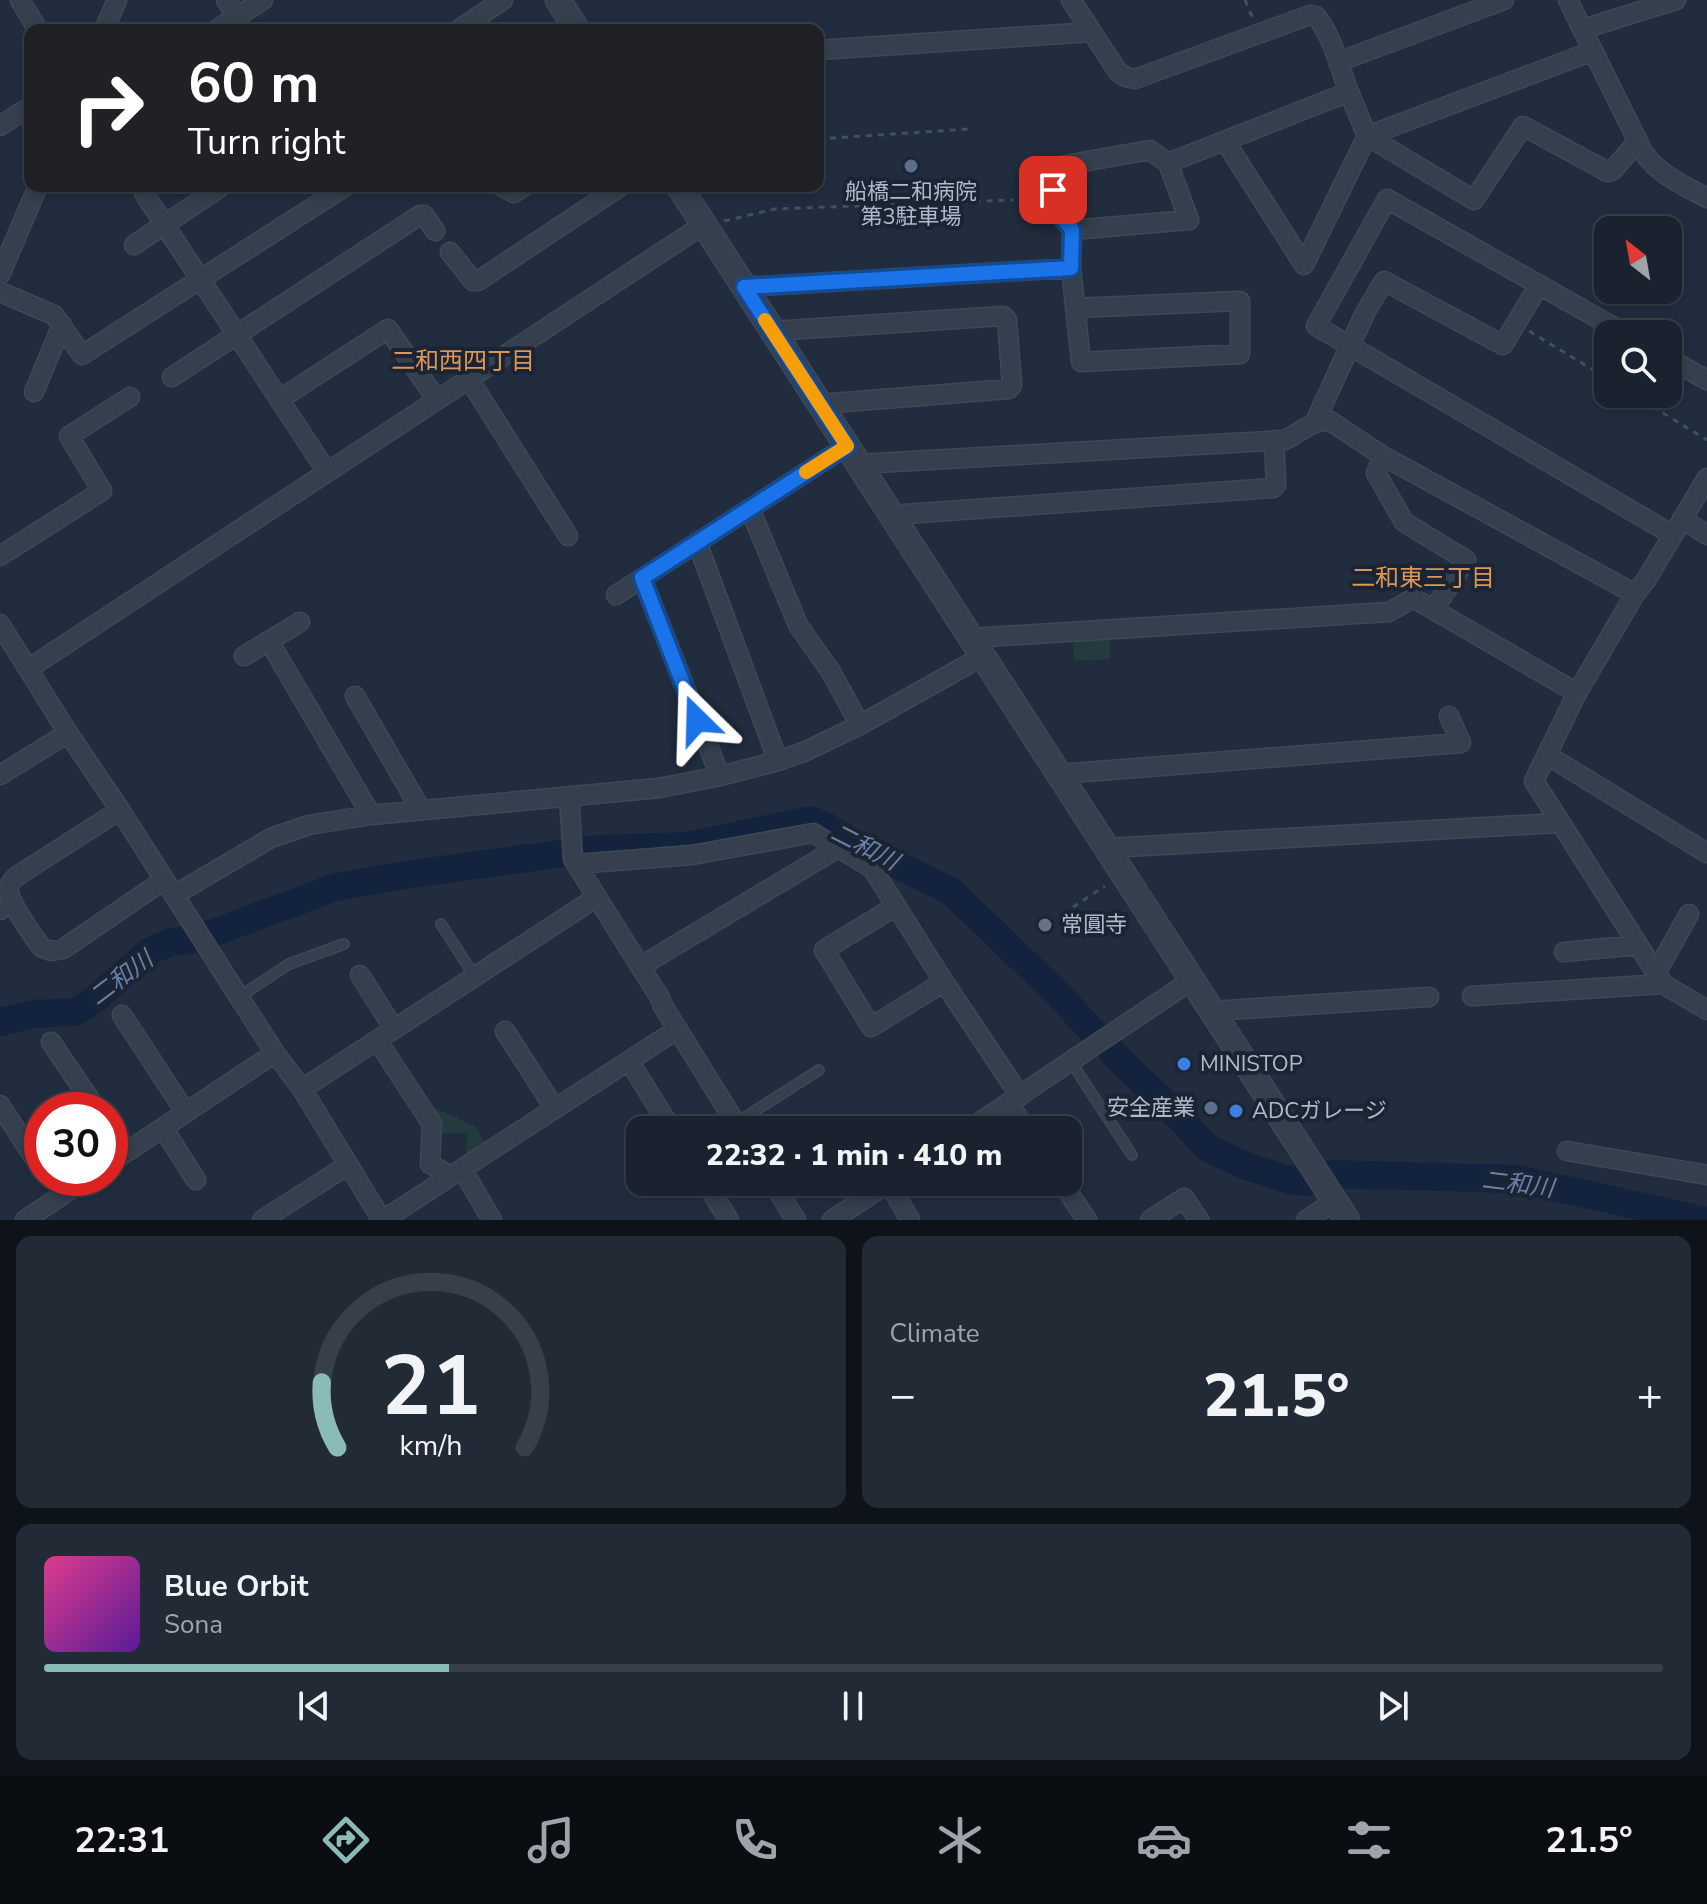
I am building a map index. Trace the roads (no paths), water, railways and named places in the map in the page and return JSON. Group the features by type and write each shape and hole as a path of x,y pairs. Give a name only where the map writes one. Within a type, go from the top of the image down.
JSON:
{"street":[{"path":"20,0 34,24"},
{"path":"107,24 117,0"},
{"path":"226,0 237,17"},
{"path":"226,24 263,0"},
{"path":"467,24 503,0"},
{"path":"558,0 573,24"},
{"path":"1071,0 1118,72 1135,79 1310,15 1316,16 1367,136 1474,200 1523,126 1608,172 1638,141"},
{"path":"1338,62 1504,0"},
{"path":"1568,0 1652,166 1707,198"},
{"path":"1583,29 1676,0"},
{"path":"824,50 1092,32"},
{"path":"1225,141 1304,265 1367,136 1593,51"},
{"path":"1168,163 1349,92"},
{"path":"0,126 24,111"},
{"path":"1072,230 1189,220 1168,163 1150,150 1049,168 1058,212 1072,230 1071,268 1075,308 1081,362 1240,354 1240,301 1075,308"},
{"path":"0,275 35,192"},
{"path":"144,192 327,472"},
{"path":"134,245 213,192"},
{"path":"0,292 54,315 82,355 337,192"},
{"path":"450,252 473,281 478,281 612,192"},
{"path":"683,192 1341,1210 1306,1220"},
{"path":"1601,320 1387,199 1316,326 1678,527 1707,535"},
{"path":"172,377 420,215 424,215 435,231"},
{"path":"28,669 704,226"},
{"path":"744,287 1071,268"},
{"path":"1315,422 1365,313 1384,281 1503,345 1539,285"},
{"path":"772,331 1003,316 1007,320 1012,385 1009,389 820,404"},
{"path":"34,392 62,325"},
{"path":"280,399 388,329 437,400"},
{"path":"1682,366 1707,380"},
{"path":"469,379 568,536"},
{"path":"0,556 102,491 69,436 130,397"},
{"path":"616,595 750,509 853,455 1285,440 1315,422 1330,421 1383,456 1635,594"},
{"path":"891,515 1273,488 1276,485 1274,440"},
{"path":"1383,456 1376,473 1404,522 1466,560 1434,609"},
{"path":"1707,478 1577,693 1534,781 1660,978 1707,1010"},
{"path":"750,509 798,625 831,672 860,725"},
{"path":"697,542 778,761"},
{"path":"642,578 720,776"},
{"path":"120,810 17,876 11,883 10,898 45,950 63,949 169,888 271,838 309,825 371,815 659,788 778,761 860,725 977,647 1389,612 1415,599 1577,693"},
{"path":"244,656 300,622"},
{"path":"0,624 275,1053 302,1089 382,1220 678,1029"},
{"path":"269,641 371,815"},
{"path":"355,696 421,810"},
{"path":"1059,774 1461,743 1449,716"},
{"path":"0,775 68,733"},
{"path":"1547,755 1707,853"},
{"path":"569,796 574,855 731,1116"},
{"path":"1107,848 1559,823"},
{"path":"574,855 692,855 813,833 872,868 944,982 1020,1116"},
{"path":"641,966 838,848"},
{"path":"302,1089 597,897"},
{"path":"896,906 824,950 871,1027 944,982"},
{"path":"1660,978 1689,914"},
{"path":"1564,952 1638,945"},
{"path":"360,975 394,1029"},
{"path":"1472,996 1660,978"},
{"path":"989,1116 1192,980"},
{"path":"1212,1011 1429,997"},
{"path":"122,1015 186,1113"},
{"path":"505,1031 555,1109"},
{"path":"377,1040 432,1124 430,1164 457,1172 492,1220"},
{"path":"51,1042 85,1092"},
{"path":"128,1151 275,1053"},
{"path":"629,1061 663,1116"},
{"path":"0,1105 24,1142"},
{"path":"163,1128 196,1180"},
{"path":"1567,1151 1707,1175"},
{"path":"262,1220 348,1165"},
{"path":"714,1196 729,1220"},
{"path":"781,1196 796,1220"},
{"path":"832,1220 868,1196"},
{"path":"897,1196 910,1220"},
{"path":"1071,1196 1087,1220"},
{"path":"25,1220 46,1214 59,1197"},
{"path":"1150,1220 1184,1198 1199,1220"}],"lane":[{"path":"441,924 475,977"},
{"path":"239,997 289,964 344,944"},
{"path":"1071,1062 1132,1155"},
{"path":"754,1116 819,1070"}],"waterway":[{"name":"二和川","path":"576,850 687,846 811,820 951,891 1094,1033"},
{"name":"二和川","path":"205,936 336,887 566,853"},
{"name":"二和川","path":"0,1022 34,1014 76,1012 150,951 171,942 194,939"},
{"name":"二和川","path":"1112,1052 1208,1148 1246,1166 1307,1182"},
{"name":"二和川","path":"1330,1174 1518,1179 1702,1220"}],"place":[{"name":"船橋二和病院 第3駐車場","path":"911,166"},
{"name":"常圓寺","path":"1045,925"},
{"name":"MINISTOP","path":"1184,1064"},
{"name":"安全産業","path":"1211,1108"},
{"name":"ADCガレージ","path":"1236,1111"}],"district":[{"name":"二和西四丁目","path":"463,361"},
{"name":"二和東三丁目","path":"1423,578"}]}
